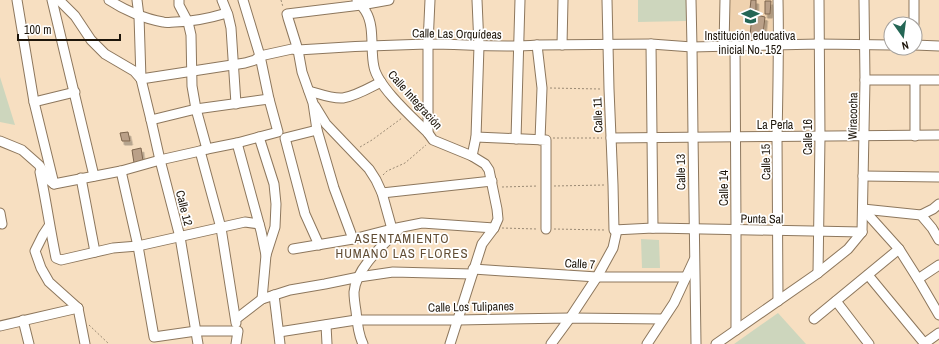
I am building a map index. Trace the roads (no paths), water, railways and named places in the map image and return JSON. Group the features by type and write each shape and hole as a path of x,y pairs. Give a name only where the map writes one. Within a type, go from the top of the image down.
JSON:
{"street":[{"path":"17,0 34,102 54,184"},
{"path":"52,0 94,176"},
{"path":"59,0 75,16 91,40 105,54 134,71 141,78"},
{"path":"109,0 139,16 163,22 188,22 227,12"},
{"name":"Calle 12","path":"137,0 141,78 180,237 198,344"},
{"path":"179,0 179,5 188,22 191,36 192,86 221,228 236,319 242,344"},
{"path":"222,0 231,28 236,104"},
{"path":"243,0 260,56 269,99 282,135 305,214 319,245"},
{"path":"353,239 334,188 317,130 313,103 302,72 298,50 287,14 389,0"},
{"path":"430,0 428,44 431,136"},
{"path":"472,156 476,137 479,46 477,0"},
{"path":"516,139 520,0"},
{"path":"562,45 563,0"},
{"name":"Calle 11","path":"551,344 597,277 613,248 616,230 609,89 607,0"},
{"name":"Calle 13","path":"691,0 696,344"},
{"path":"724,46 725,0"},
{"name":"Calle 15","path":"778,0 778,301"},
{"name":"Calle 16","path":"818,273 820,232 819,0"},
{"name":"Wiracocha","path":"862,232 865,80 864,0"},
{"path":"914,0 914,16"},
{"name":"Calle Integración","path":"359,3 367,12 371,23 374,68 380,82 431,136 485,164 489,170 492,180 498,219 494,228 482,244 450,344"},
{"name":"Calle Las Orquídeas","path":"141,78 234,64 245,64 260,56 292,49 298,50 428,44 479,46 652,44 692,47 819,44 883,45"},
{"path":"652,44 653,228"},
{"path":"537,45 542,88 546,229"},
{"name":"Calle 14","path":"735,45 736,330"},
{"path":"923,45 939,46"},
{"path":"865,80 939,80"},
{"path":"915,81 915,136"},
{"path":"309,91 343,98 365,90 380,82"},
{"path":"34,102 75,92"},
{"path":"151,120 196,109 269,99"},
{"path":"313,103 326,124 370,169 397,228"},
{"path":"0,141 22,150 39,165 48,180 54,184 121,171 160,160 259,137 317,130"},
{"name":"La Perla","path":"611,138 692,136 820,137 939,135"},
{"path":"259,137 274,184 276,204 275,227 266,255 262,299"},
{"path":"476,137 543,140"},
{"path":"237,143 266,255"},
{"path":"39,165 56,258 61,260 113,248 138,246 245,222 259,224"},
{"path":"121,171 138,246 154,337 196,331 238,330"},
{"path":"863,176 939,177"},
{"path":"81,178 96,252"},
{"path":"382,193 492,180"},
{"path":"921,215 939,204"},
{"path":"863,209 921,215 935,226 939,240"},
{"path":"863,209 899,249 939,315"},
{"path":"0,213 2,224"},
{"path":"293,249 353,239 422,223 494,228"},
{"path":"50,226 43,235 35,251 41,268 49,282 78,308 85,344"},
{"path":"363,344 360,339 356,320 354,292 364,267 397,228"},
{"name":"Punta Sal","path":"616,230 653,228 862,232"},
{"path":"716,344 818,273 848,249 862,232"},
{"path":"814,319 899,249"},
{"path":"647,344 674,303 695,256"},
{"path":"918,279 939,265"},
{"name":"Calle 7","path":"236,319 262,299 290,290 393,272 473,272 597,277 686,277"},
{"path":"868,275 925,344 939,333"},
{"path":"274,295 280,344"},
{"path":"836,301 869,344"},
{"path":"0,326 78,308"},
{"name":"Calle Los Tulipanes","path":"279,332 356,320 570,318 664,319"},
{"path":"24,320 29,344"},
{"path":"326,325 327,344"},
{"path":"236,344 238,330"}],"place":[{"name":"Institución educativa inicial No. 152","path":"750,17"}],"district":[{"name":"ASENTAMIENTO HUMANO LAS FLORES","path":"402,246"}]}
